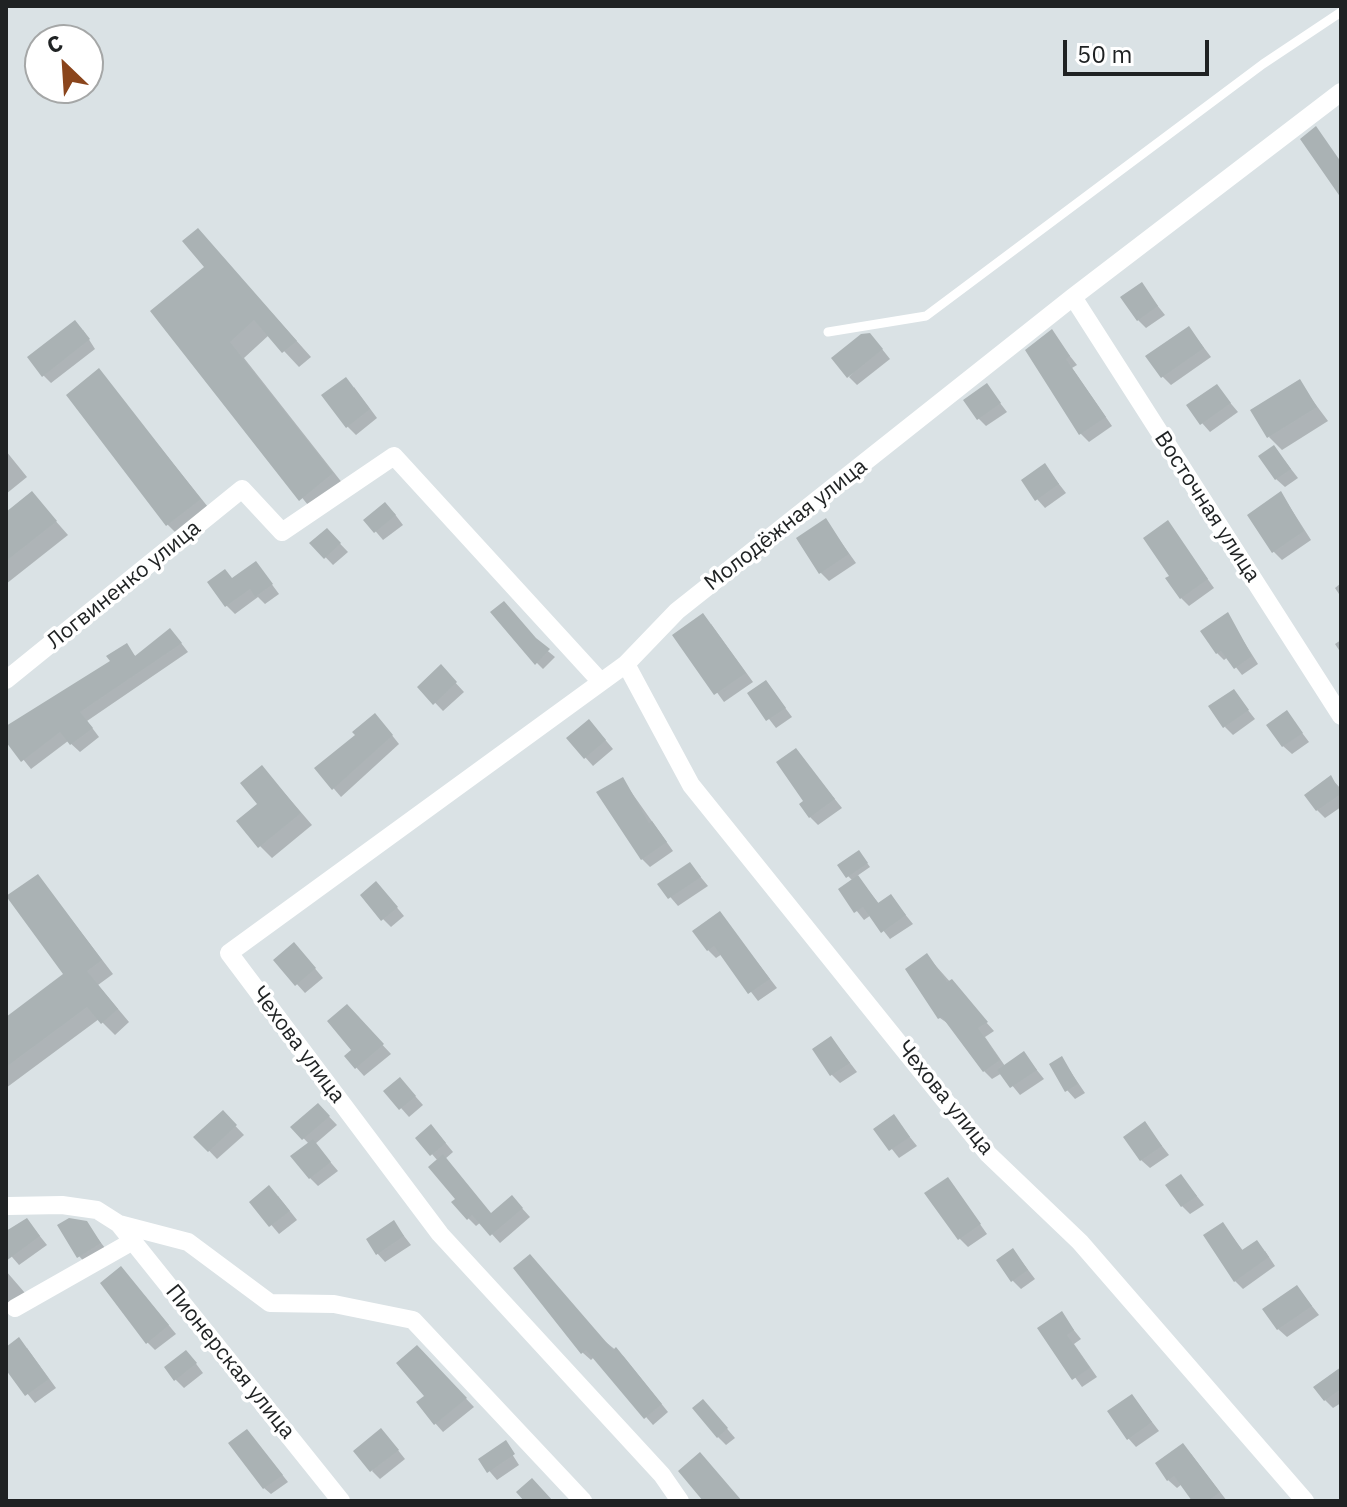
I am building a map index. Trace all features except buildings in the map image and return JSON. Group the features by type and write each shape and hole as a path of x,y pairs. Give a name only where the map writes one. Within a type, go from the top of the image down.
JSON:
{"street":[{"name":"Молодёжная улица","path":"229,953 626,664 677,611 1073,297 1341,92"},
{"name":"Восточная улица","path":"1073,297 1341,716"},
{"name":"Логвиненко улица","path":"6,680 242,489 282,532 394,456 601,682"},
{"name":"Чехова улица","path":"626,664 691,785 988,1154 1080,1242 1305,1501"},
{"name":"Чехова улица","path":"229,953 440,1234 662,1475 680,1501"},
{"path":"8,1206 62,1205 97,1210 119,1224 188,1242 270,1303 334,1304 413,1320 583,1501"},
{"name":"Пионерская улица","path":"119,1224 341,1501"},
{"path":"15,1308 133,1241"}],"lane":[{"path":"828,332 926,316 1263,64 1341,12"}]}
